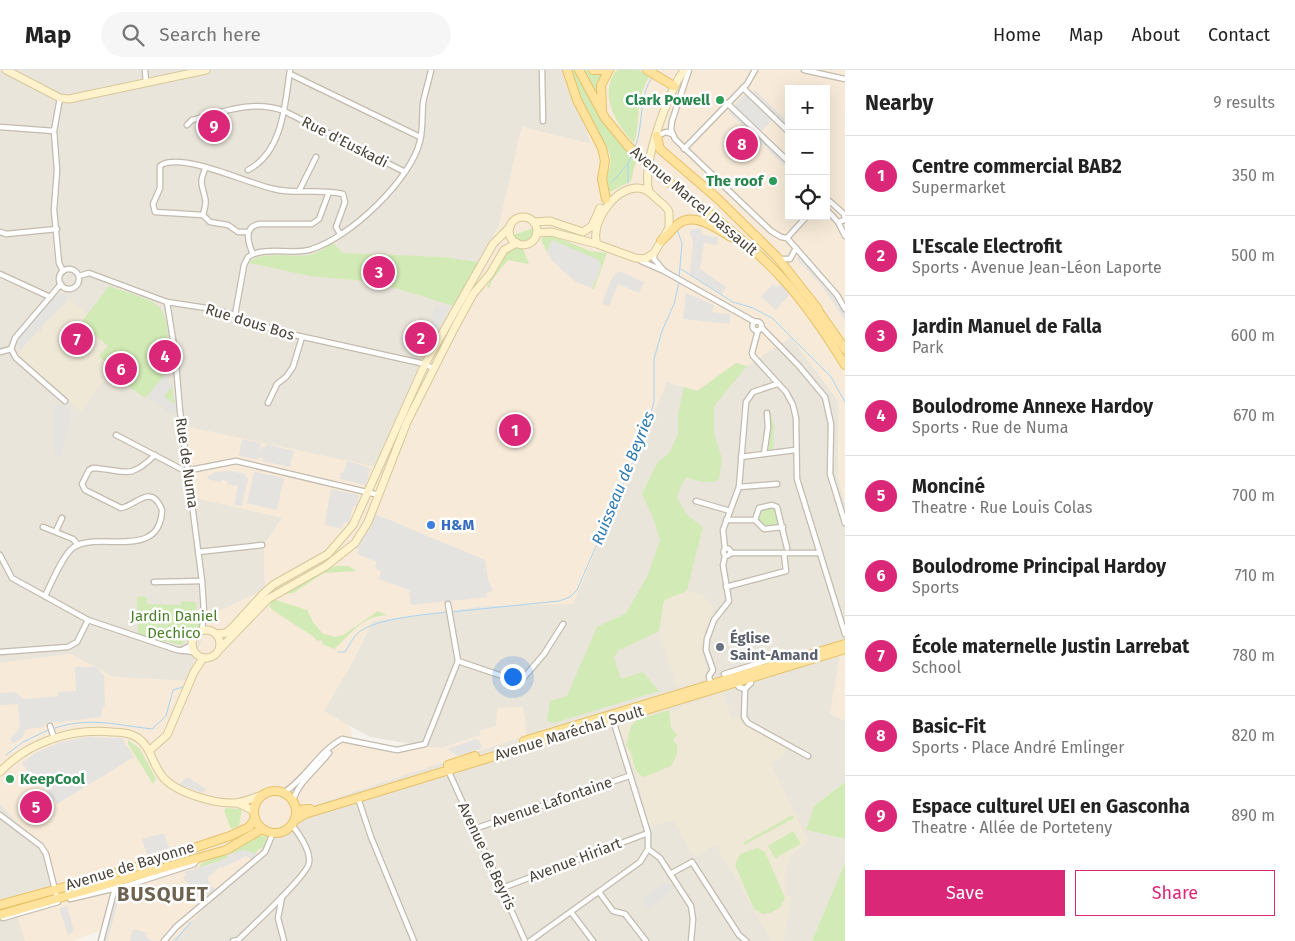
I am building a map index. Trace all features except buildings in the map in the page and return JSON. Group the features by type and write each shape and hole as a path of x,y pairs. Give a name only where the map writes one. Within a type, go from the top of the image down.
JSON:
{"main road":[{"path":"568,70 577,100 602,148 605,162 602,179 606,199"},
{"name":"Avenue Marcel Dassault","path":"579,70 605,118 628,146 656,172 759,256 782,278 818,322 845,365"},
{"path":"593,70 602,70"},
{"path":"605,118 600,92 603,79 609,70"},
{"path":"648,70 674,86"},
{"path":"657,136 660,149 718,199 777,257 818,309"},
{"path":"661,241 677,225 684,221 697,220 721,231 759,256"},
{"name":"Avenue Marcel Dassault","path":"782,278 796,287 818,309 845,349"},
{"path":"747,675 781,662 845,644"},
{"path":"297,807 447,768 712,687 729,678 845,649"},
{"name":"Avenue Maréchal Soult","path":"294,823 305,814 447,768 613,720 712,687"},
{"path":"271,792 283,793 297,807 294,823 284,832 273,833 262,829 254,815 257,803 265,794 271,792"},
{"name":"Avenue de Bayonne","path":"0,905 130,869 230,836 249,827 254,815"},
{"name":"Avenue de Bayonne","path":"0,917 57,898 233,847 262,829"}],"street":[{"path":"6,70 60,98 78,98 206,70"},
{"path":"145,70 146,84"},
{"path":"235,315 244,265 253,254 311,250 340,234 367,215 405,172 415,154 420,137 424,102 431,70"},
{"path":"542,70 543,121"},
{"path":"597,244 596,234 604,211 609,203 632,190 646,174 674,86 684,70"},
{"path":"672,134 672,121 689,70"},
{"path":"684,149 752,79 755,70"},
{"path":"804,70 845,79"},
{"path":"248,170 257,163 275,140 284,111 290,72 420,137"},
{"path":"743,88 787,130"},
{"path":"60,98 54,131 57,170 54,199 60,263 63,271 60,277 61,284 66,288 74,288 79,281 79,276 72,270 63,271"},
{"path":"727,104 785,158"},
{"name":"Rue d'Euskadi","path":"187,125 192,120 256,105 284,111 405,172"},
{"path":"1,128 54,131"},
{"path":"657,136 666,132 672,134 684,149 771,231 787,238 845,309"},
{"path":"299,191 316,157"},
{"path":"248,232 238,232 228,224 210,222 203,215 155,212 153,204 160,188 160,166 163,164 195,163 205,168 273,189 329,192 344,196 345,202 336,224 340,234"},
{"path":"203,215 206,200 201,190 205,168"},
{"path":"646,174 649,192"},
{"path":"149,751 167,735 194,672 196,652 194,637 204,629 216,634 226,633 257,599 274,585 328,554 353,526 425,364 493,244 520,217 528,218 534,222 550,221 583,232 592,226 606,199 621,191 649,192 668,209 671,216 669,228 654,253 648,258 635,258"},
{"path":"253,254 247,241 248,232 256,224 308,224 316,222 329,192"},
{"path":"830,202 844,214 845,227"},
{"path":"830,213 838,222 845,236"},
{"path":"787,238 803,220"},
{"path":"838,222 844,221"},
{"path":"0,555 4,570 16,582 88,620 180,650 215,656 268,599 326,566 352,546 368,522 407,422 473,294 490,274 507,246 517,243 528,244 534,239 537,233 534,222"},
{"path":"510,227 510,235 517,243"},
{"path":"0,232 6,234 57,229"},
{"path":"537,233 551,232 597,244 635,258 664,270 755,322 759,322 760,329 753,356 786,392 793,405 796,418 795,450 797,479 818,553 845,634"},
{"path":"777,257 787,260 793,256 796,248"},
{"path":"654,253 656,262 664,270"},
{"path":"0,274 50,297"},
{"name":"Rue dous Bos","path":"79,276 89,274 167,302 235,315 266,328 425,364 434,369"},
{"path":"61,284 14,338 11,349 16,358 65,401"},
{"name":"Rue de Numa","path":"167,302 175,352 202,581 204,629"},
{"path":"760,329 800,366 826,396 831,424 830,474 845,524"},
{"path":"268,403 277,384 286,377 293,367 302,337"},
{"path":"0,352 11,349"},
{"path":"712,687 709,676 713,670 706,643 714,620 726,607 729,599 723,564 725,556 723,552 725,549 723,530 739,486 746,402 753,392 777,384"},
{"path":"764,454 768,427 767,413"},
{"path":"116,435 188,472 236,461 379,494"},
{"path":"741,457 795,450"},
{"path":"45,596 68,553 78,545 137,542 147,537 159,526 162,510 157,501 152,498 143,497 121,508 85,490 82,484 89,470 93,468 132,472 141,469 155,455"},
{"path":"739,486 777,484"},
{"path":"696,501 730,511"},
{"path":"755,520 759,508 772,505 780,510 787,548"},
{"path":"56,531 62,518"},
{"path":"726,520 755,520 764,528 783,528"},
{"path":"43,527 73,539 78,545"},
{"path":"198,552 262,546"},
{"path":"725,549 729,550 730,553"},
{"path":"725,556 730,553 818,553"},
{"path":"726,586 786,571 784,553"},
{"path":"154,582 202,581"},
{"path":"283,793 292,787 338,741 345,738 397,750 425,744 458,661 448,604"},
{"path":"0,652 68,647 77,642 88,620"},
{"path":"458,661 520,682 544,654 563,624"},
{"path":"216,634 220,641 220,649"},
{"path":"729,678 769,660 781,662"},
{"path":"713,670 745,689"},
{"path":"747,675 751,683 745,689 744,717 748,723 808,756"},
{"path":"530,941 640,862 648,849 648,833 613,720"},
{"path":"50,726 53,736"},
{"path":"0,771 26,752 53,736 86,732 122,733 136,736 149,751 159,773 169,785 220,802 238,803 265,794"},
{"path":"297,807 295,794 338,741"},
{"path":"313,765 322,762"},
{"name":"Avenue de Beyris","path":"447,768 525,941"},
{"name":"Avenue Lafontaine","path":"474,829 630,776"},
{"path":"297,780 303,782"},
{"path":"358,798 371,837 414,941"},
{"path":"238,803 254,815"},
{"path":"0,815 41,846 46,854 57,898"},
{"path":"233,941 238,940 283,895 309,864 300,835 294,823"},
{"path":"164,941 176,927 264,852 273,833"},
{"name":"Avenue Hiriart","path":"502,888 648,833"},
{"path":"648,849 660,858 692,912 691,941"},
{"name":"Avenue de Bayonne","path":"0,917 115,888 194,864 198,858"},
{"path":"670,874 692,862 739,935 746,941"},
{"path":"100,941 115,888"},
{"path":"599,892 613,911 625,914 646,941"},
{"path":"283,895 278,918 284,941"},
{"path":"571,912 593,941"}],"shaded area":[{"path":"0,70 567,70 591,144 522,127 499,226 424,360 377,467 192,475 195,498 283,517 264,545 265,589 187,681 113,677 70,654 0,663"},
{"path":"567,70 845,70 845,503 838,476 839,402 791,337 747,366 736,363 697,391 667,382 573,604 484,606 373,621 353,661 324,711 350,726 353,743 396,754 429,747 442,748 481,735 480,731 496,726 497,708 523,707 527,735 307,807 171,941 102,941 105,929 72,941 25,941 17,917 59,904 46,854 0,803 0,663 70,654 113,677 187,681 210,615 265,589 264,545 283,518 195,498 185,426 377,467 424,361 499,226 522,127 591,144"},
{"path":"755,90 785,119 785,128 750,95"},
{"path":"745,94 772,120 761,132 736,108 735,104"},
{"path":"731,108 785,158 785,166 728,112"},
{"path":"700,228 703,235 718,237 717,245 704,243 700,269 726,287 722,294 690,274 693,242 689,230"},
{"path":"552,240 599,260 601,267 592,288 576,282 552,261 547,252"},
{"path":"800,253 837,295 845,309 845,320 821,285 797,259"},
{"path":"619,271 644,282 639,293 618,284 609,306 602,303 612,278"},
{"path":"781,283 791,293 776,310 761,297 773,284 777,287"},
{"path":"686,293 714,305 712,312 730,314 730,324 683,319"},
{"path":"58,294 63,294 68,298 20,350 16,340"},
{"path":"70,299 88,315 82,323 108,346 112,368 81,412 19,358 20,350 36,332 41,332 43,325 50,317 54,316"},
{"path":"441,304 449,308 431,344 424,343 435,305 440,306"},
{"path":"791,337 839,402 838,476 845,503 845,642 830,713 845,721 845,782 814,806 806,830 845,839 845,862 812,941 171,941 307,807 527,735 496,726 480,731 481,735 442,748 429,747 370,737 323,711 353,661 373,621 484,606 573,603 666,382 697,391 710,382 747,365"},
{"path":"164,376 172,387 164,396 176,406 176,413 173,415 148,395"},
{"path":"54,405 66,405 71,412 70,423 61,456 54,456"},
{"path":"242,439 261,443 259,456 262,446 266,447 266,444 294,451 290,467 262,461 263,458 259,457 258,460 239,456"},
{"path":"347,461 370,468 366,485 340,479 341,472 344,473"},
{"path":"230,471 246,474 245,477 248,478 242,506 234,505 238,486 227,484 228,481 222,480 221,482 207,479 208,476 215,472"},
{"path":"254,472 284,478 277,510 247,503"},
{"path":"331,489 359,495 357,506 353,506 349,523 344,522 342,529 326,525 325,522"},
{"path":"375,514 485,560 488,580 493,590 485,594 488,597 411,605 409,590 379,579 381,572 375,567 377,562 357,554 359,549 355,548"},
{"path":"687,591 702,595 714,606 700,646 707,670 704,680 677,688 659,631 664,600"},
{"path":"845,642 845,721 830,713 842,643"},
{"path":"75,667 96,667 104,675 105,705 102,709 101,717 44,724 44,727 27,729 22,737 13,744 10,739 20,726 18,704 0,705 0,693 16,692 24,699 58,696 58,692 76,691"},
{"path":"722,693 733,720 740,715 747,724 787,748 780,759 770,762 809,841 792,854 786,870 786,895 791,896 784,941 772,941 716,845 694,857 673,820 650,826 640,788 619,727 620,725 670,710 675,711 681,707"},
{"path":"85,737 122,738 134,757 57,804 38,780 40,779 38,775 32,779 22,763 37,752 58,743"},
{"path":"476,739 480,741 482,748 458,756 448,750 450,748"},
{"path":"187,777 206,789 203,793 179,785"},
{"path":"0,803 46,854 59,905 25,941 0,941"},
{"path":"164,833 169,848 147,855 142,839"},
{"path":"244,850 257,854 251,859 246,856 222,868 221,866 207,878 210,885 216,890 206,899 202,900 183,878 186,875 184,872 228,859 226,855"},
{"path":"668,881 674,888 648,909 642,900"},
{"path":"117,895 120,896 107,941 103,941"},
{"path":"67,906 74,931 68,935 59,908"},
{"path":"133,929 147,933 146,937 153,941 130,941"}],"green space":[{"path":"570,70 575,70 601,118 636,161 631,181 610,192 606,183 611,160 610,155 596,132"},
{"path":"582,70 604,72 599,84 598,100"},
{"path":"618,70 639,70 649,77 640,101 634,143 618,123 609,99 610,83"},
{"path":"533,228 533,236 528,240 520,241 513,235"},
{"path":"544,236 554,236 590,251 607,253 594,289 592,289 601,267 552,240 547,252 541,240"},
{"path":"333,243 343,253 444,257 478,262 454,306 375,282 310,276 249,263 253,259 260,257 309,255"},
{"path":"514,247 523,249 529,264 508,260 493,279 489,288 487,287 507,251"},
{"path":"109,286 156,304 163,313 167,327 171,365 162,375 172,387 176,413 173,415 148,395 145,398 109,372 112,368 99,356 108,346 81,323"},
{"path":"736,363 747,366 714,406 714,432 722,459 719,480 703,482 687,478 682,483 677,497 687,515 703,527 687,591 664,600 659,631 618,651 614,658 621,679 643,672 659,691 554,723 547,721 550,701 567,696 597,627 626,613 648,575 660,540 642,494 657,463 670,452 678,434 678,413 684,387 697,391"},
{"path":"771,414 774,425 773,451 767,452 768,416"},
{"path":"771,506 776,508 780,525 765,527 758,522 757,511"},
{"path":"336,566 348,566 357,571 324,573 293,593 283,594 326,569"},
{"name":"Jardin Daniel Dechico","path":"137,596 147,597 147,604 181,605 181,601 196,602 197,619 200,622 199,627 181,645 138,635"},
{"path":"273,599 307,610 313,622 323,634 336,637 343,635 378,611 387,615 377,616 363,622 334,649 322,644 323,642 320,640 317,641 314,637 271,609 269,606"},
{"path":"669,710 671,728 677,735 673,740 677,745 677,754 671,766 644,777 636,771 631,754 626,746 631,726 637,720"},
{"path":"128,740 140,749 156,779 153,784 128,744"},
{"path":"845,782 845,839 806,830 814,806"},
{"path":"226,808 242,809 239,826 231,829 224,811"},
{"path":"792,815 794,818 744,845 743,843"},
{"path":"793,831 801,844 775,858 768,846"},
{"path":"260,835 266,837 267,841 261,850 260,848 256,852 257,854 244,850 228,858 198,868 202,863 229,853 229,851"},
{"path":"758,848 765,852 785,898 782,905 776,910 762,914 754,909 735,865 740,854"},
{"path":"845,862 845,941 812,941"}],"waterway":[{"name":"Ruisseau de Beyries","path":"634,149 645,93 653,76"},
{"name":"Ruisseau de Beyries","path":"628,183 628,164 632,155"},
{"path":"612,182 628,164"},
{"name":"Ruisseau de Beyries","path":"677,230 682,243 679,278"},
{"path":"681,269 733,302 753,308 772,318 831,377 845,402"},
{"name":"Ruisseau de Beyries","path":"451,612 559,601 570,597 577,590 647,429 654,401 654,359 662,331 674,304 679,282"},
{"path":"338,652 345,652 359,632 377,623 447,612"},
{"path":"52,729 65,725 90,722 152,729 166,716 173,690 183,687"},
{"path":"6,755 23,742 48,730"},
{"path":"175,941 191,922"}],"place":[{"name":"Clark Powell","path":"720,100"},
{"name":"Espace culturel UEI en Gasconha","path":"214,126"},
{"name":"Basic-Fit","path":"742,144"},
{"name":"The roof","path":"773,181"},
{"name":"Jardin Manuel de Falla","path":"379,272"},
{"name":"L'Escale Electrofit","path":"421,338"},
{"name":"École maternelle Justin Larrebat","path":"77,339"},
{"name":"Boulodrome Annexe Hardoy","path":"165,356"},
{"name":"Boulodrome Principal Hardoy","path":"121,369"},
{"name":"Centre commercial BAB2","path":"515,430"},
{"name":"H&M","path":"431,525"},
{"name":"Église Saint-Amand","path":"720,647"},
{"name":"KeepCool","path":"10,779"},
{"name":"Monciné","path":"36,807"}],"district":[{"name":"BUSQUET","path":"163,894"}]}
